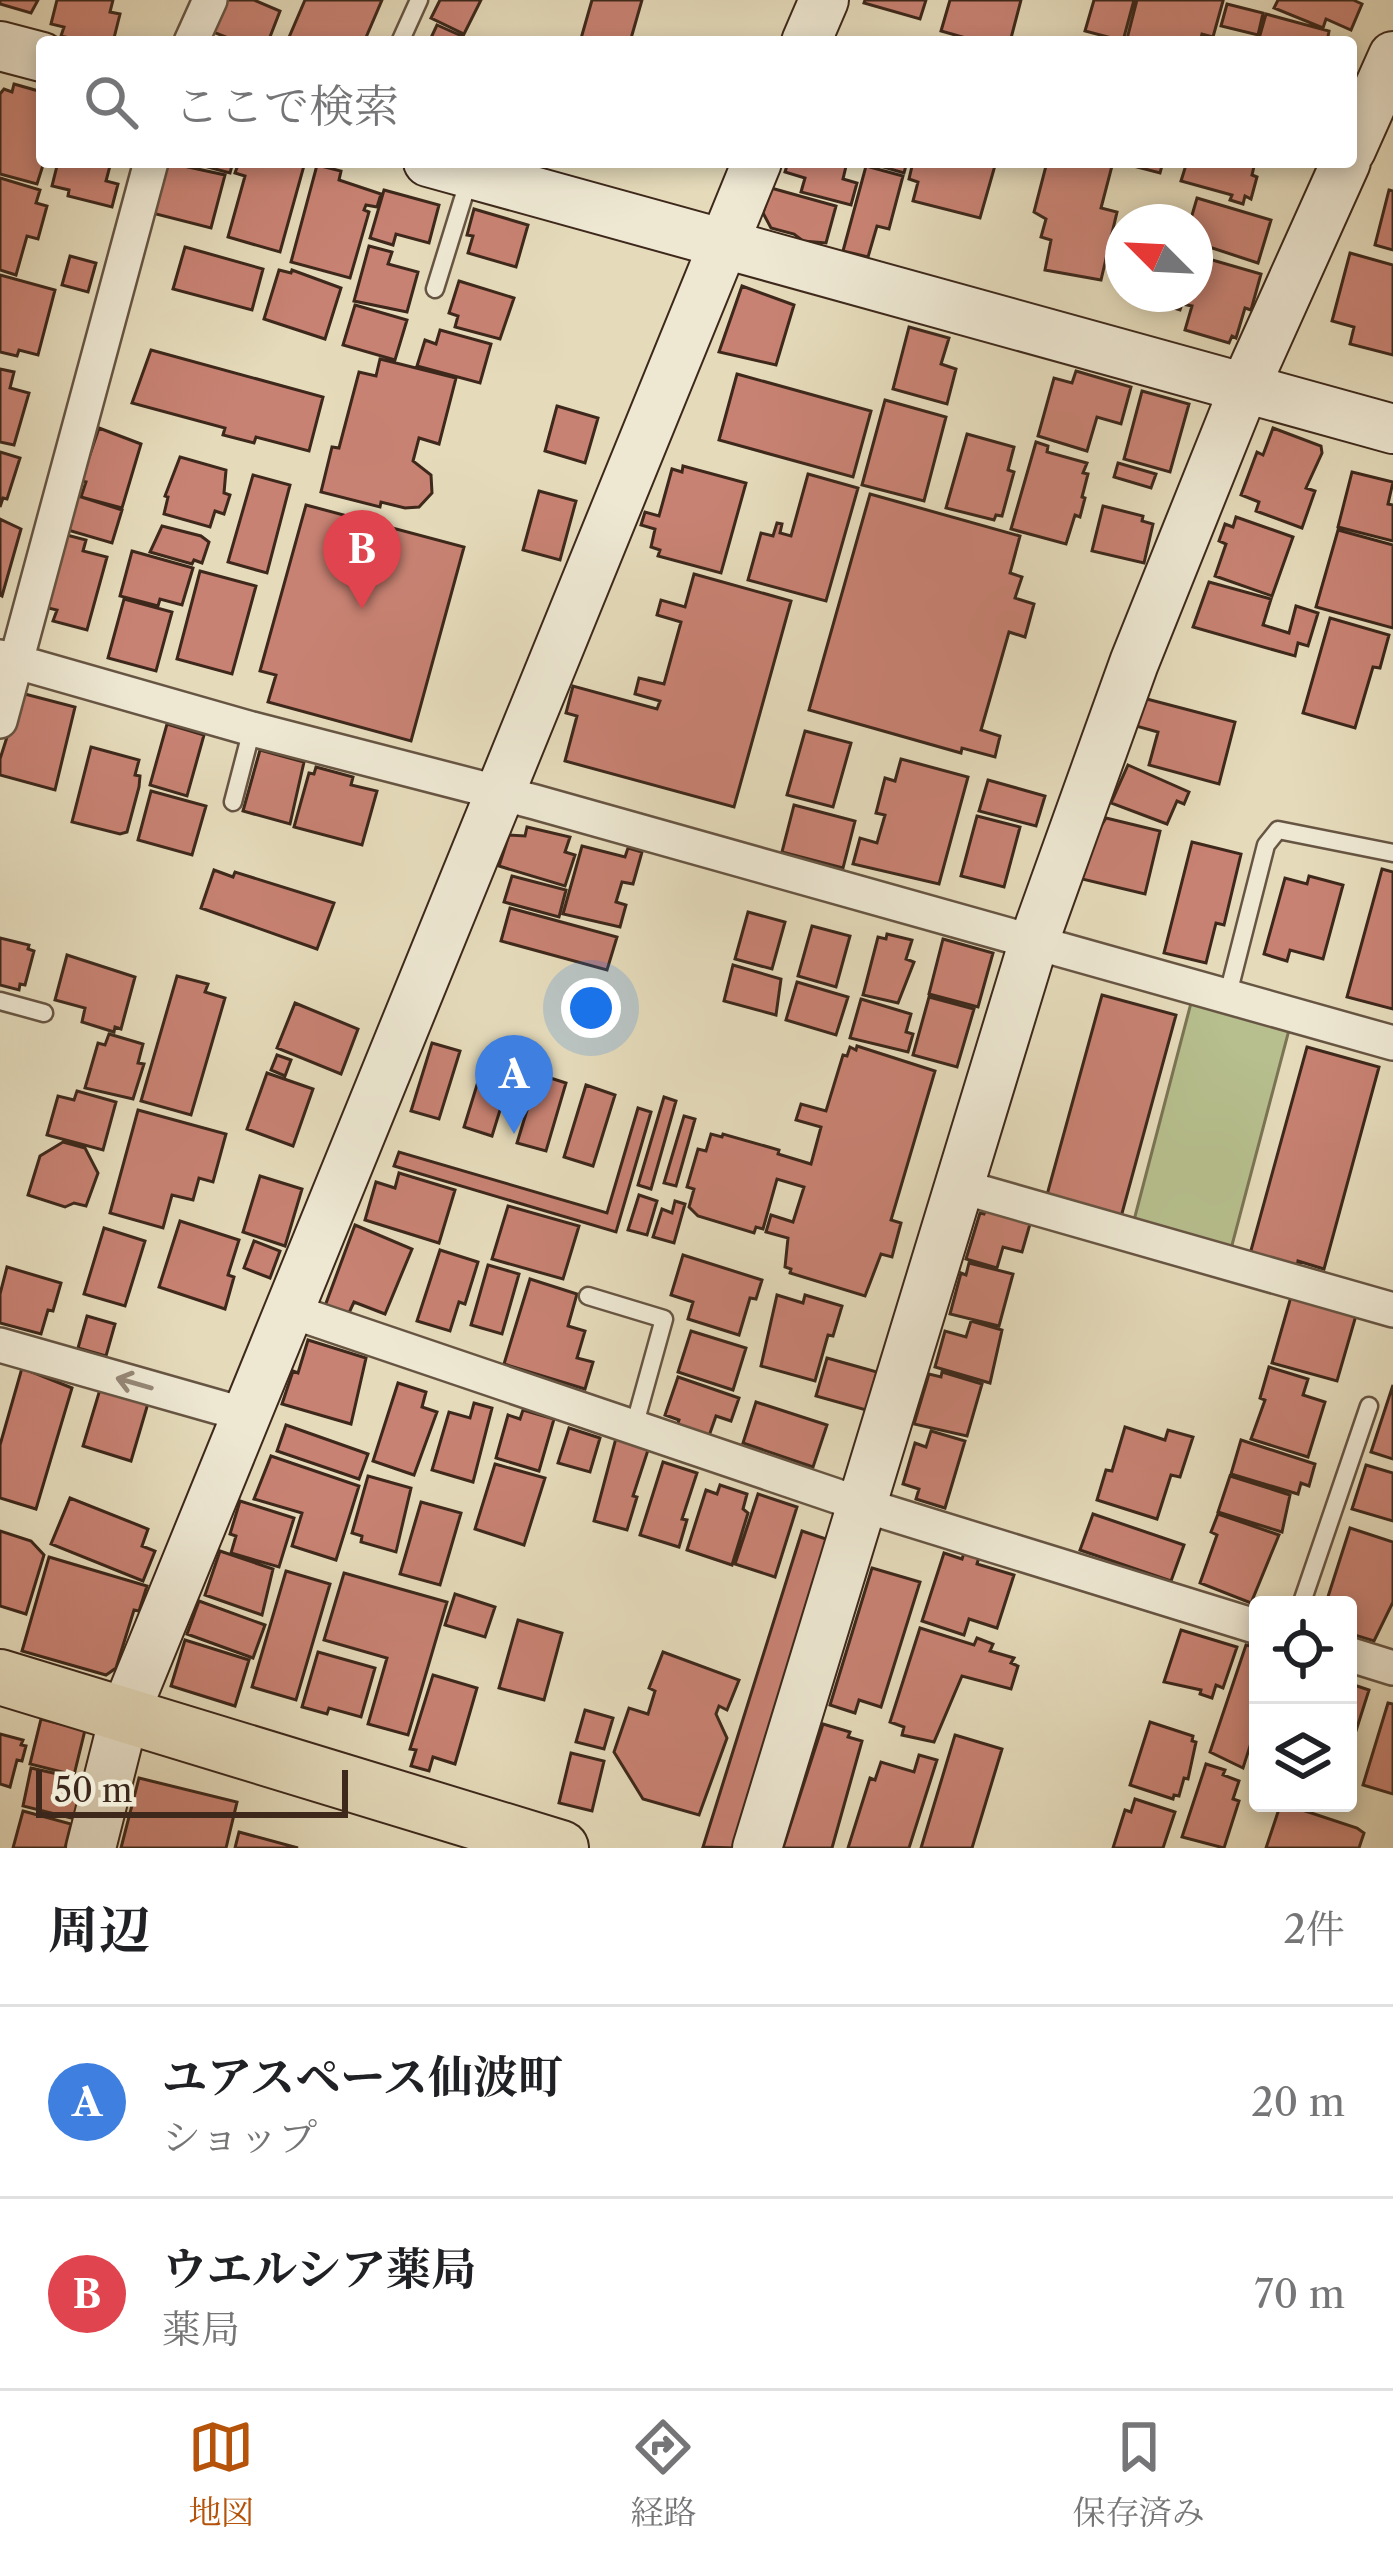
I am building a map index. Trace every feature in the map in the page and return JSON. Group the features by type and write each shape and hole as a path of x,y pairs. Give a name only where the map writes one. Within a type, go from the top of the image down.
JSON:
{"main road":[{"path":"0,1677 125,1713 439,1830 561,1848"}],"street":[{"path":"194,36 210,0"},
{"path":"809,36 824,0"},
{"path":"0,46 36,55"},
{"path":"1357,137 1393,56"},
{"path":"0,721 8,659 150,168"},
{"path":"450,168 1393,429"},
{"path":"91,1848 125,1713 754,168"},
{"path":"757,1848 1034,944 1134,663 1244,388 1343,168"},
{"path":"8,659 1393,1043"},
{"path":"959,1186 1393,1310"},
{"path":"291,1311 863,1505 1249,1624"},
{"path":"0,1345 246,1415"},
{"path":"1357,1657 1393,1668"}],"lane":[{"path":"403,36 419,0"},
{"path":"435,290 450,168"},
{"path":"232,802 252,730"},
{"path":"1227,998 1266,845 1278,830 1393,854"},
{"path":"0,1001 44,1013"},
{"path":"588,1296 664,1319 634,1427"},
{"path":"1304,1596 1369,1406"}],"green space":[{"path":"1191,1003 1289,1030 1231,1249 1133,1224"}],"building":[{"path":"0,0 38,0 31,13 0,4"},
{"path":"57,0 113,0 110,12 120,14 114,36 61,36 64,27 51,24"},
{"path":"226,0 254,0 280,11 270,36 213,32"},
{"path":"305,0 382,0 367,36 290,36"},
{"path":"440,0 481,0 464,34 431,18"},
{"path":"592,0 642,0 632,36 582,36"},
{"path":"865,0 926,0 920,19"},
{"path":"950,0 1021,0 1012,36 959,36 941,31"},
{"path":"1094,0 1134,0 1124,36 1085,31"},
{"path":"1137,0 1223,1 1213,36 1128,36"},
{"path":"1278,0 1362,4 1351,30 1326,19 1323,28 1274,8"},
{"path":"1227,4 1263,13 1258,35 1221,26"},
{"path":"1266,14 1329,31 1328,36 1260,36"},
{"path":"437,25 462,36 432,36"},
{"path":"14,84 36,90 36,168 42,168 37,184 0,174 0,94 4,89 12,92"},
{"path":"56,168 109,168 106,181 118,184 112,207 68,196 69,190 52,186"},
{"path":"163,168 225,175 211,228 152,213"},
{"path":"237,168 303,168 280,252 228,237 245,176 235,173"},
{"path":"316,168 341,171 339,180 381,194 377,207 366,205 364,210 369,212 350,278 291,262"},
{"path":"786,168 846,168 843,179 857,183 851,205 801,192 805,178 785,172"},
{"path":"865,168 903,176 889,229 877,226 868,257 843,251"},
{"path":"912,168 994,168 980,218 913,201 918,182 909,179"},
{"path":"1045,168 1111,168 1101,208 1105,209 1105,263 1101,280 1045,270 1051,240 1041,237 1046,219 1034,212"},
{"path":"1185,168 1254,168 1252,175 1257,177 1251,199 1245,196 1243,204 1230,200 1232,195 1181,181"},
{"path":"0,178 40,190 36,203 47,206 38,239 27,236 16,275 0,270"},
{"path":"771,188 836,206 826,243 803,241 771,228 763,213"},
{"path":"384,190 439,205 429,243 396,234 393,245 370,238"},
{"path":"1389,190 1393,191 1393,250 1375,245"},
{"path":"1197,198 1271,220 1258,263 1213,248 1213,204 1195,204"},
{"path":"474,209 528,225 516,267 468,253"},
{"path":"369,246 392,252 388,264 418,272 407,312 354,301"},
{"path":"185,247 263,269 252,310 173,289"},
{"path":"1350,253 1393,265 1393,355 1350,344 1354,327 1332,321"},
{"path":"70,256 96,263 88,292 62,285"},
{"path":"1213,260 1261,274 1251,310 1245,308 1236,338 1232,336 1229,343 1185,330 1190,312 1213,312"},
{"path":"279,270 292,270 341,288 325,339 264,319"},
{"path":"0,275 55,290 38,355 0,352"},
{"path":"459,281 514,298 500,339 455,327 458,316 449,313"},
{"path":"742,286 794,305 776,365 719,352"},
{"path":"355,305 407,320 395,360 343,345"},
{"path":"909,327 949,338 941,364 956,369 947,404 893,389"},
{"path":"440,330 491,344 480,383 417,366 425,340 436,344"},
{"path":"151,350 323,397 309,451 256,437 254,443 223,435 225,428 132,403"},
{"path":"380,359 456,378 439,444 419,438 413,461 431,475 432,493 419,507 381,502 380,507 321,492 332,447 339,448 359,372 376,376"},
{"path":"0,369 14,372 10,388 29,393 14,445 0,442"},
{"path":"1076,371 1131,387 1121,424 1097,417 1087,451 1038,436 1054,378 1072,383"},
{"path":"737,374 871,411 853,477 719,440"},
{"path":"1142,391 1189,404 1170,472 1124,459"},
{"path":"885,400 946,417 924,501 862,485"},
{"path":"557,406 598,418 585,463 545,451"},
{"path":"99,428 141,444 122,508 81,497 86,482 81,481"},
{"path":"1273,428 1321,446 1306,488 1315,491 1302,528 1256,511 1259,502 1241,495 1257,452 1263,455"},
{"path":"967,434 1014,447 1008,470 1014,472 1002,516 994,520 946,508"},
{"path":"1036,442 1048,446 1047,452 1087,463 1085,498 1066,544 1011,529"},
{"path":"0,452 20,458 0,507"},
{"path":"180,457 226,470 224,493 230,495 224,514 215,511 210,527 164,514 165,496"},
{"path":"1118,463 1156,474 1151,488 1114,477"},
{"path":"683,466 746,483 721,573 658,556 660,550 651,547 655,529 641,525 645,512 659,516 672,469 682,472"},
{"path":"1352,472 1393,482 1388,504 1393,505 1393,541 1338,527"},
{"path":"808,474 858,488 826,601 748,580 761,533 773,536 777,523 782,524 780,533 791,536"},
{"path":"253,475 290,485 267,573 228,562"},
{"path":"539,491 576,501 560,560 523,550"},
{"path":"72,494 122,510 112,543 61,528"},
{"path":"870,494 1020,536 1010,573 1022,577 1015,598 1034,604 1025,637 1009,632 981,730 1000,736 995,757 962,748 961,753 809,710"},
{"path":"306,505 464,547 411,741 268,702 276,675 260,671"},
{"path":"1103,506 1143,516 1142,521 1153,524 1144,563 1092,551"},
{"path":"1236,517 1293,537 1272,596 1215,576 1226,544 1219,541 1225,524 1233,527"},
{"path":"0,519 21,529 2,596 0,595"},
{"path":"162,526 209,542 202,563 150,552"},
{"path":"1338,530 1393,545 1393,628 1316,607"},
{"path":"63,534 86,540 83,551 107,557 87,630 53,621 57,610 44,607"},
{"path":"132,551 193,568 182,605 160,599 158,606 120,596"},
{"path":"200,571 256,586 232,674 177,659"},
{"path":"694,574 791,601 734,807 565,761 577,716 566,713 573,686 657,709 660,701 635,694 639,678 664,684 681,622 657,615 661,600 685,607"},
{"path":"1209,582 1271,599 1263,625 1289,633 1296,606 1318,613 1308,646 1298,643 1295,656 1193,627"},
{"path":"124,599 172,612 156,671 108,658"},
{"path":"1330,618 1389,635 1380,668 1373,667 1355,728 1303,713"},
{"path":"21,693 75,707 55,790 0,775 0,759"},
{"path":"1143,698 1235,722 1219,784 1149,765 1158,732 1136,726"},
{"path":"167,724 204,735 187,796 150,785"},
{"path":"805,731 851,743 833,807 787,795"},
{"path":"91,747 139,760 135,775 140,776 139,787 127,832 72,822"},
{"path":"260,750 304,762 290,824 243,811"},
{"path":"901,759 968,777 939,884 853,864 860,838 877,843 885,815 876,813 885,778 895,781"},
{"path":"1128,765 1189,792 1184,804 1177,801 1167,824 1111,803"},
{"path":"316,767 353,777 351,785 377,791 362,845 294,827 309,773 314,774"},
{"path":"988,780 1045,796 1036,826 979,811"},
{"path":"151,791 206,806 192,855 138,840"},
{"path":"794,805 855,821 843,868 782,852"},
{"path":"977,816 1020,827 1004,887 961,876"},
{"path":"1106,818 1160,831 1145,894 1082,879 1091,842"},
{"path":"527,827 570,837 565,852 575,855 565,886 499,866 509,835 525,836"},
{"path":"1192,842 1241,854 1224,925 1216,923 1206,963 1164,953"},
{"path":"582,846 625,857 628,848 642,852 633,884 622,882 616,902 626,905 620,927 563,914"},
{"path":"1382,869 1393,872 1393,1009 1347,997"},
{"path":"214,870 233,877 235,872 334,903 317,949 201,908"},
{"path":"512,876 566,890 559,917 504,902"},
{"path":"1309,876 1343,885 1323,959 1290,950 1287,961 1264,954 1285,878 1307,884"},
{"path":"510,908 617,937 607,970 501,941"},
{"path":"748,912 785,922 772,969 735,959"},
{"path":"812,926 850,936 836,987 798,976"},
{"path":"887,934 912,940 906,959 914,962 898,1003 863,995 878,937 886,939"},
{"path":"0,938 29,945 34,951 25,985 20,984 19,990 0,985"},
{"path":"943,939 993,953 978,1007 929,994"},
{"path":"67,955 135,977 121,1029 115,1027 114,1032 82,1022 85,1008 55,1000"},
{"path":"733,965 781,979 776,1015 724,1001"},
{"path":"177,976 208,984 205,992 225,998 191,1115 141,1101"},
{"path":"797,982 848,997 836,1035 786,1020"},
{"path":"1102,995 1176,1015 1121,1217 1045,1202"},
{"path":"929,997 974,1009 957,1067 913,1055"},
{"path":"861,999 911,1014 908,1052 850,1038"},
{"path":"295,1003 358,1029 341,1074 277,1048"},
{"path":"109,1034 143,1044 138,1063 144,1064 133,1099 85,1088 98,1043 105,1045"},
{"path":"432,1043 460,1051 439,1119 411,1111"},
{"path":"857,1046 935,1071 891,1220 901,1223 892,1257 881,1254 865,1296 790,1273 785,1267 788,1238 766,1232 771,1215 793,1222 804,1187 777,1179 763,1229 756,1227 754,1233 698,1216 689,1207 694,1189 687,1187 698,1149 706,1151 711,1134 779,1150 778,1154 811,1164 821,1127 796,1120 801,1104 826,1111 843,1055"},
{"path":"1307,1047 1379,1067 1324,1269 1250,1254"},
{"path":"277,1055 291,1060 285,1076 271,1070"},
{"path":"485,1059 513,1068 492,1136 464,1127"},
{"path":"267,1073 313,1089 293,1146 247,1129"},
{"path":"538,1074 566,1083 546,1151 517,1143"},
{"path":"586,1085 615,1095 593,1166 564,1157"},
{"path":"77,1091 116,1102 103,1150 47,1135 58,1096 74,1100"},
{"path":"664,1097 676,1101 651,1189 638,1185"},
{"path":"638,1108 651,1112 616,1232 394,1166 399,1152 607,1213"},
{"path":"138,1110 226,1134 213,1182 199,1178 193,1200 172,1195 163,1228 110,1213"},
{"path":"684,1116 695,1119 676,1186 664,1183"},
{"path":"63,1142 85,1148 98,1173 86,1206 65,1207 28,1195 40,1156"},
{"path":"399,1173 455,1190 439,1243 365,1220 376,1182 395,1188"},
{"path":"260,1176 302,1189 285,1246 243,1232"},
{"path":"639,1195 657,1201 647,1235 628,1230"},
{"path":"675,1201 685,1204 674,1243 653,1237 662,1209 672,1213"},
{"path":"508,1206 579,1226 563,1279 492,1259"},
{"path":"987,1206 1016,1214 1014,1219 1030,1224 1022,1252 1003,1247 997,1268 966,1259 980,1213"},
{"path":"180,1221 239,1240 228,1275 234,1277 225,1309 159,1287"},
{"path":"355,1225 412,1249 385,1314 354,1302 348,1315 325,1306"},
{"path":"104,1228 145,1241 125,1306 84,1294"},
{"path":"254,1241 280,1251 270,1278 244,1268"},
{"path":"440,1250 478,1262 465,1304 459,1302 450,1331 417,1321"},
{"path":"683,1255 762,1280 756,1299 750,1298 739,1335 688,1319 693,1302 671,1295"},
{"path":"969,1263 1013,1274 999,1326 950,1314 961,1273 966,1275"},
{"path":"488,1265 519,1274 502,1334 471,1325"},
{"path":"7,1267 61,1283 41,1334 0,1323"},
{"path":"530,1279 577,1294 568,1326 585,1331 577,1358 593,1362 585,1389 504,1364"},
{"path":"1292,1293 1357,1312 1337,1381 1272,1363"},
{"path":"777,1295 803,1303 805,1295 842,1306 815,1381 761,1366"},
{"path":"87,1316 115,1324 106,1356 78,1348"},
{"path":"971,1321 1002,1330 990,1383 935,1367 945,1331 966,1337"},
{"path":"691,1331 746,1348 733,1390 678,1372"},
{"path":"308,1340 366,1358 351,1424 282,1404"},
{"path":"827,1358 877,1372 866,1410 816,1396"},
{"path":"1269,1367 1308,1379 1303,1395 1325,1402 1308,1457 1251,1439 1265,1400 1260,1398"},
{"path":"22,1368 72,1388 36,1509 0,1498 0,1445"},
{"path":"942,1372 982,1384 967,1436 914,1424 929,1374 941,1377"},
{"path":"678,1377 739,1398 731,1421 716,1416 709,1436 677,1426 679,1420 665,1415"},
{"path":"398,1383 426,1392 422,1407 437,1412 414,1475 373,1461"},
{"path":"1393,1385 1393,1459 1371,1452"},
{"path":"101,1386 149,1400 131,1461 83,1446"},
{"path":"756,1402 827,1425 813,1467 743,1443"},
{"path":"474,1403 492,1408 473,1482 432,1470 449,1412 470,1418"},
{"path":"523,1410 554,1419 539,1471 496,1458 508,1415 520,1419"},
{"path":"286,1425 368,1454 359,1479 277,1451"},
{"path":"1125,1427 1165,1440 1168,1430 1193,1437 1180,1477 1171,1475 1157,1519 1097,1500 1106,1470 1112,1471"},
{"path":"569,1428 600,1438 590,1472 558,1463"},
{"path":"931,1431 965,1441 945,1508 916,1499 919,1489 903,1484 915,1443 926,1447"},
{"path":"616,1438 649,1447 627,1530 594,1521"},
{"path":"1241,1440 1315,1464 1309,1486 1301,1483 1298,1494 1231,1474"},
{"path":"271,1456 359,1486 336,1560 292,1546 302,1513 254,1499"},
{"path":"663,1462 697,1473 682,1519 687,1520 679,1547 640,1535"},
{"path":"495,1464 545,1478 524,1545 475,1529"},
{"path":"1366,1465 1393,1473 1393,1521 1352,1509"},
{"path":"368,1476 411,1488 396,1552 361,1542 362,1536 352,1533"},
{"path":"1230,1476 1290,1495 1282,1532 1218,1512"},
{"path":"720,1485 747,1494 743,1509 748,1513 732,1565 687,1550 706,1490 717,1494"},
{"path":"758,1494 797,1507 775,1577 735,1564"},
{"path":"70,1498 148,1529 142,1546 155,1551 143,1581 51,1544"},
{"path":"240,1501 294,1518 279,1567 231,1553 236,1536 230,1534"},
{"path":"421,1502 461,1513 440,1585 400,1574"},
{"path":"1093,1514 1184,1545 1171,1581 1080,1550"},
{"path":"1218,1514 1279,1535 1249,1602 1200,1583 1217,1535 1211,1532"},
{"path":"1350,1528 1393,1542 1393,1602 1374,1641 1357,1636 1357,1596 1328,1596"},
{"path":"0,1531 31,1541 44,1555 26,1614 0,1606"},
{"path":"802,1531 832,1541 736,1848 703,1847"},
{"path":"220,1551 273,1569 262,1615 205,1595"},
{"path":"944,1553 962,1559 964,1553 979,1557 977,1564 1014,1575 997,1628 969,1619 964,1635 922,1621"},
{"path":"49,1557 147,1586 139,1611 134,1610 116,1668 106,1675 22,1651"},
{"path":"872,1568 920,1582 881,1707 859,1700 855,1713 830,1705"},
{"path":"286,1571 330,1584 296,1700 252,1687"},
{"path":"344,1573 447,1602 408,1735 368,1724 387,1658 324,1640"},
{"path":"455,1594 495,1607 485,1637 445,1625"},
{"path":"199,1601 265,1625 253,1658 187,1634"},
{"path":"518,1620 562,1633 544,1700 499,1688"},
{"path":"920,1628 974,1645 977,1638 993,1644 990,1651 1014,1658 1011,1663 1018,1666 1011,1689 962,1676 934,1742 902,1735 904,1727 890,1722"},
{"path":"1181,1630 1237,1647 1223,1688 1216,1685 1212,1698 1200,1694 1201,1690 1164,1682"},
{"path":"185,1640 249,1660 235,1706 171,1686"},
{"path":"1249,1646 1249,1749 1243,1768 1210,1752"},
{"path":"318,1652 375,1668 361,1717 302,1707"},
{"path":"663,1652 739,1680 727,1710 719,1706 716,1714 727,1738 699,1815 643,1799 614,1752 629,1708 648,1714 655,1691 649,1688"},
{"path":"433,1675 477,1688 455,1764 433,1757 429,1771 411,1766 416,1750 410,1749"},
{"path":"1357,1686 1369,1690 1357,1728"},
{"path":"1388,1703 1393,1704 1393,1794 1363,1785"},
{"path":"585,1710 613,1718 604,1749 576,1742"},
{"path":"41,1719 85,1730 74,1775 30,1764"},
{"path":"1150,1722 1193,1736 1196,1742 1188,1779 1184,1778 1179,1796 1173,1799 1130,1785"},
{"path":"823,1724 862,1741 832,1848 783,1848"},
{"path":"0,1734 23,1740 21,1745 26,1746 10,1787 0,1784"},
{"path":"955,1735 1002,1749 972,1848 921,1848"},
{"path":"571,1753 604,1761 592,1811 559,1803"},
{"path":"919,1755 937,1760 909,1848 848,1848 870,1778 875,1780 881,1762 914,1772"},
{"path":"1206,1764 1239,1781 1233,1799 1239,1801 1224,1848 1182,1837"},
{"path":"31,1768 84,1780 75,1819 23,1806"},
{"path":"139,1778 237,1802 226,1848 121,1848"},
{"path":"1135,1799 1175,1812 1163,1848 1113,1848 1125,1810 1131,1812"},
{"path":"23,1811 71,1824 65,1848 13,1848"},
{"path":"1278,1812 1308,1812 1364,1833 1359,1848 1266,1848"},
{"path":"239,1832 298,1848 235,1848"}],"place":[{"name":"ウエルシア薬局","path":"362,609"},
{"name":"ユアスペース仙波町","path":"514,1134"}]}
